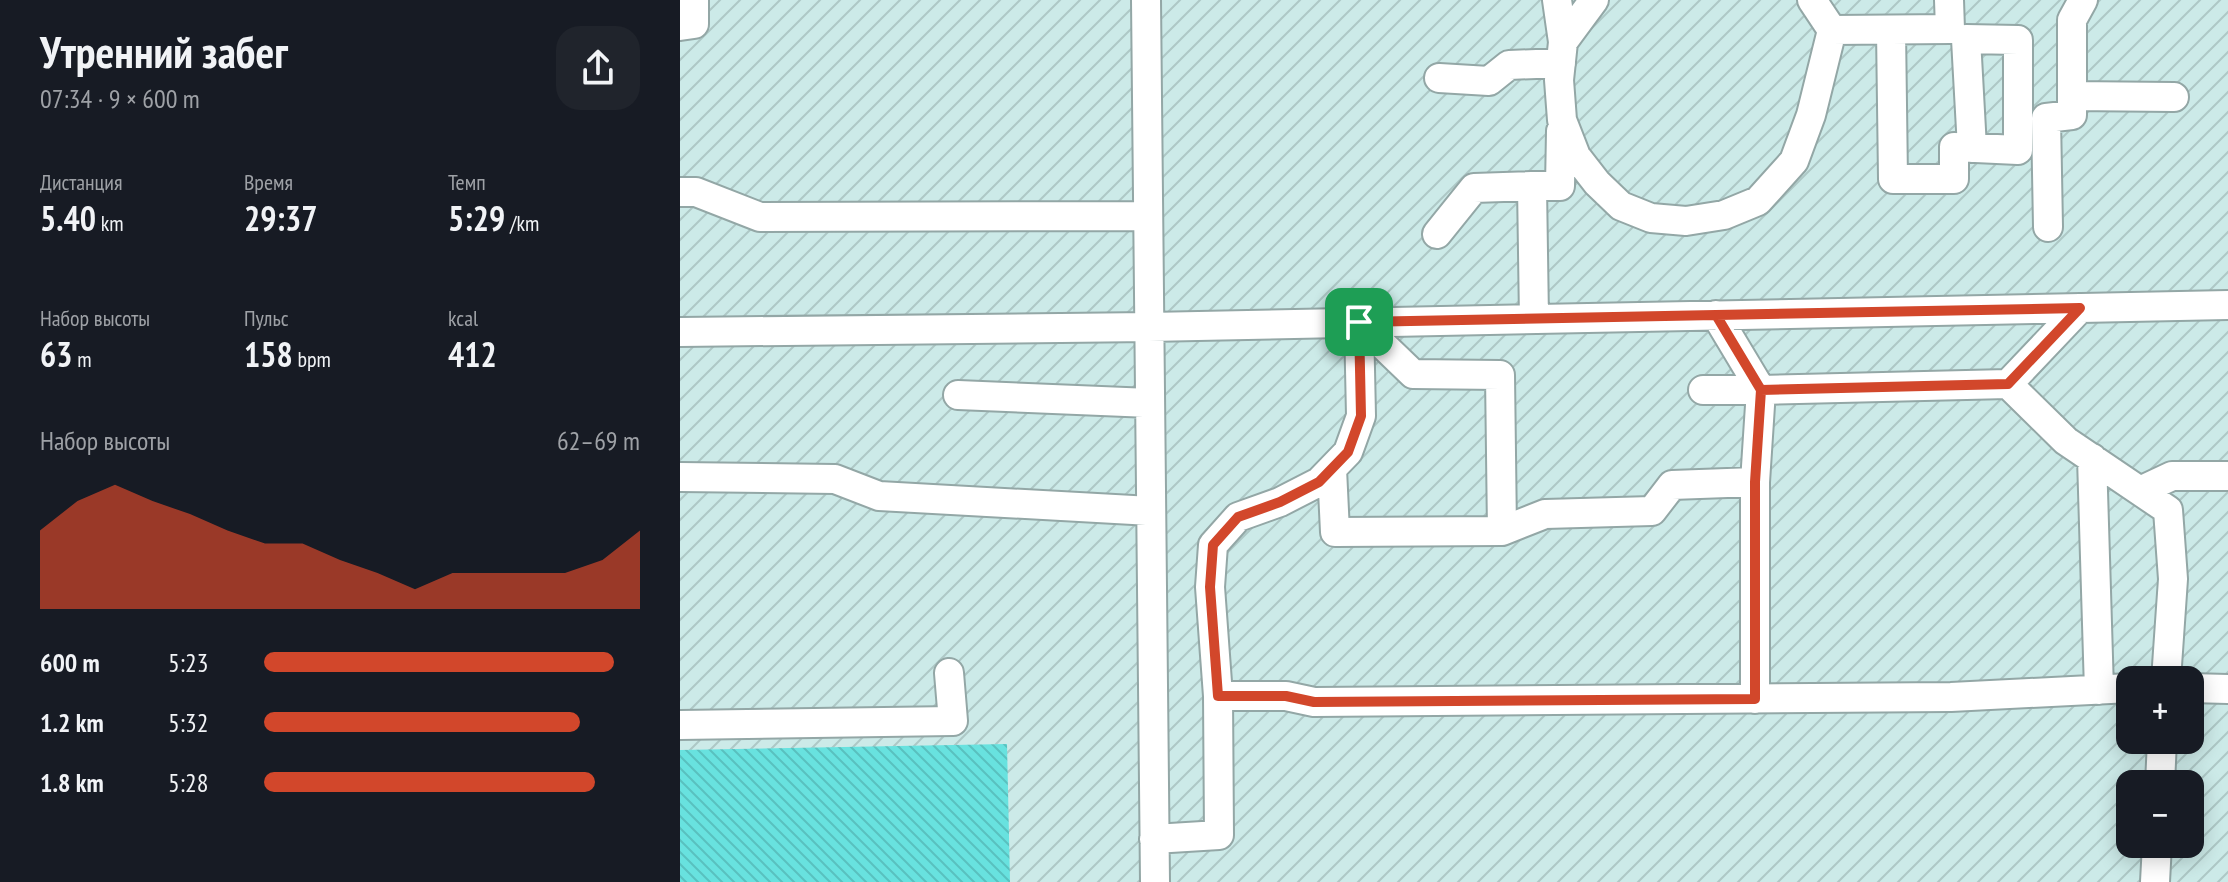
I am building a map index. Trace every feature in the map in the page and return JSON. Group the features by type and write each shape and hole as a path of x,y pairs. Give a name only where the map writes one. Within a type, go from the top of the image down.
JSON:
{"lane":[{"path":"680,26 694,24 694,0"},
{"path":"1146,0 1155,882"},
{"path":"1437,234 1474,188 1560,186 1562,120 1559,80 1562,52 1557,0"},
{"path":"1439,78 1489,81 1509,65 1562,52 1594,0"},
{"path":"1949,0 1958,34 1972,148"},
{"path":"2048,227 2046,118 2072,115 2072,20 2083,0"},
{"path":"1562,120 1576,156 1597,183 1621,206 1651,218 1686,221 1724,215 1758,201 1794,161 1811,115 1832,30 1811,1"},
{"path":"1832,30 1891,30 2018,40 2018,150 1954,147 1954,179 1893,179 1891,30"},
{"path":"2072,96 2174,97"},
{"path":"1532,186 1534,319"},
{"path":"680,192 696,192 760,217 1148,216"},
{"path":"680,332 1149,327 2228,305"},
{"path":"1703,390 2008,384 2080,308"},
{"path":"1716,315 1761,390 1755,482 1755,699"},
{"path":"1154,839 1219,835 1218,696 1210,587 1213,545 1238,517 1280,502 1319,482 1348,452 1361,416 1359,322"},
{"path":"1359,322 1413,374 1500,375 1502,531"},
{"path":"2008,384 2066,441 2168,510 2173,579 2167,666"},
{"path":"958,395 1150,403"},
{"path":"2092,458 2099,690"},
{"path":"1332,469 1335,532 1502,531 1545,514 1652,511 1672,485 1755,482"},
{"path":"2140,491 2172,476 2228,476"},
{"path":"680,477 835,479 879,496 1151,511"},
{"path":"680,725 953,721 949,673"},
{"path":"2204,688 2228,689"},
{"path":"1218,696 1286,696 1314,702 1755,699 1951,697 2116,689"},
{"path":"2155,882 2156,858"}],"shaded area":[{"path":"680,0 2228,0 2228,882 680,882"}],"building":[{"path":"1007,744 1010,882 680,882 680,750"}],"route":[{"path":"1359,322 1361,416 1348,452 1319,482 1280,502 1238,517 1213,545 1210,587 1218,696 1286,696 1314,702 1755,699 1755,482 1761,390 1716,315 2080,308 2008,384 1761,390 1716,315 1359,322"}]}
